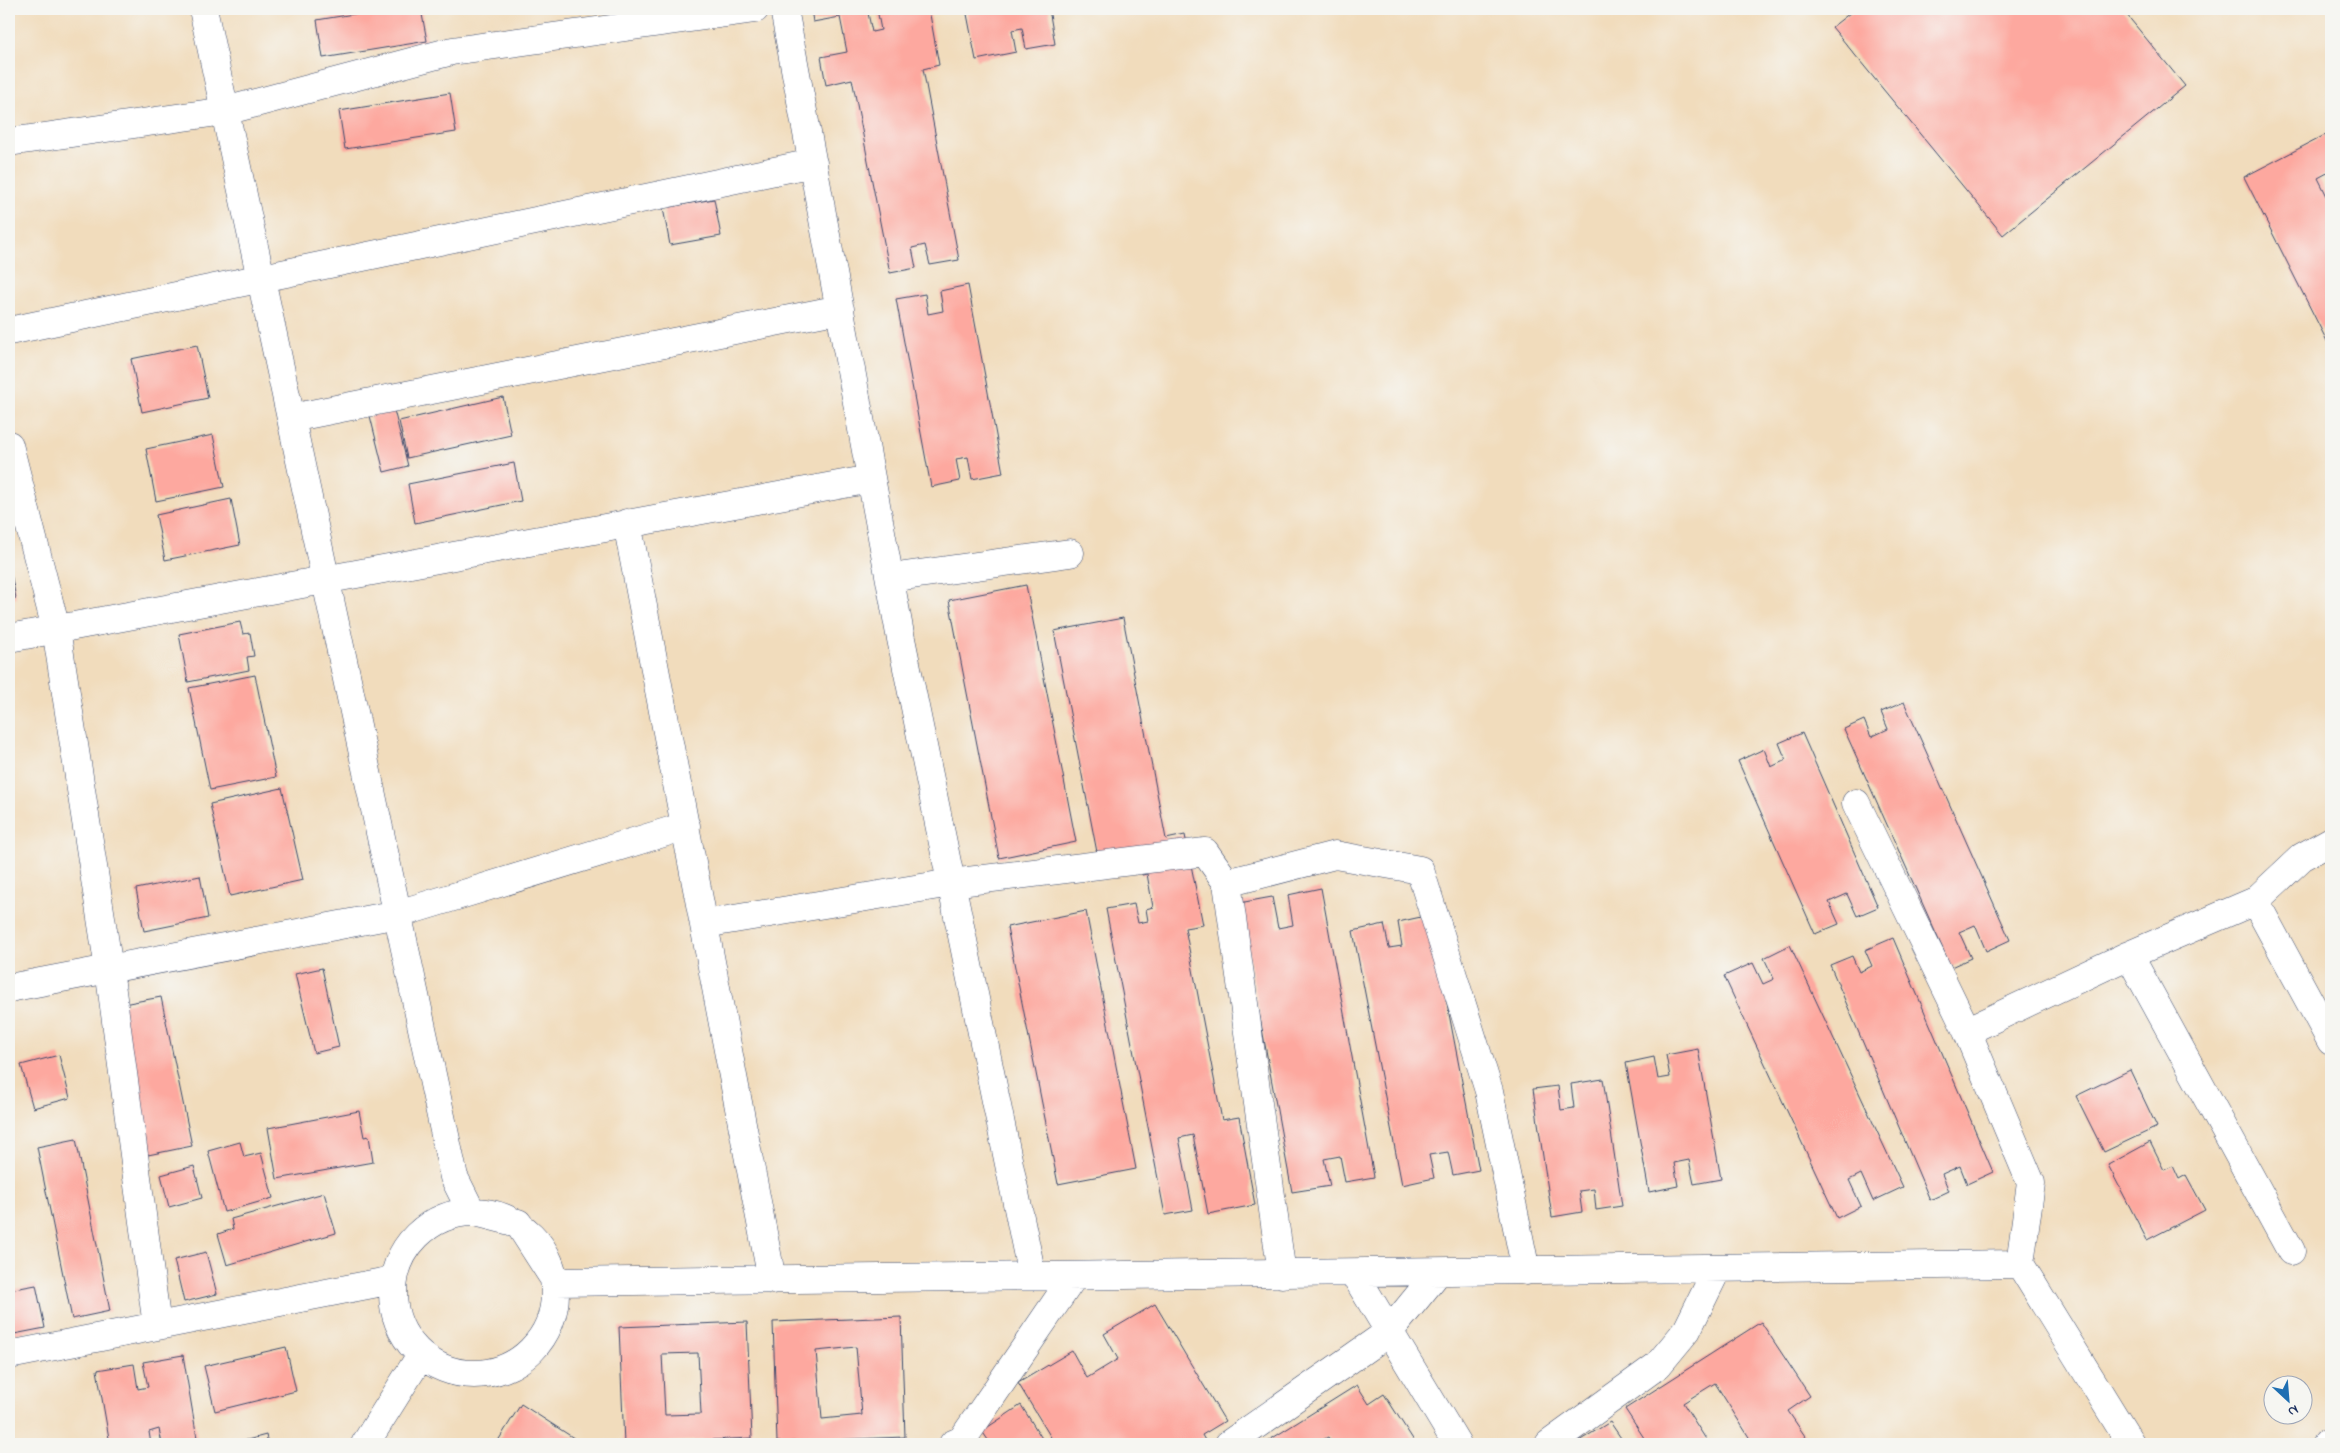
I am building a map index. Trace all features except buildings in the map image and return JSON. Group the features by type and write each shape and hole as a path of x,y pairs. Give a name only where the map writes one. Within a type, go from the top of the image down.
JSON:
{"street":[{"path":"203,9 454,1177 471,1211"},
{"path":"9,142 225,111 452,51 755,9"},
{"path":"784,9 890,578 1032,1276"},
{"path":"9,331 813,164"},
{"path":"291,418 840,309"},
{"path":"9,445 56,629 109,969 157,1326"},
{"path":"9,638 871,479"},
{"path":"627,523 772,1280"},
{"path":"890,578 1070,553"},
{"path":"1856,803 1967,1031 2031,1183 2020,1264 2131,1444"},
{"path":"9,988 398,914 686,826"},
{"path":"1967,1031 2129,955 2256,901 2302,857 2331,841"},
{"path":"704,924 951,883 1205,852 1227,883 1282,1274"},
{"path":"1227,883 1335,855 1420,870 1489,1091 1526,1271"},
{"path":"2256,901 2331,1041"},
{"path":"2129,955 2291,1251"},
{"path":"471,1211 518,1223 536,1238 549,1258 556,1282 554,1310 544,1336 525,1357 500,1370 472,1374 445,1369 421,1355 403,1334 393,1308 393,1280 402,1254 419,1232 443,1217 471,1211"},
{"path":"556,1282 2020,1264"},
{"path":"1549,1444 1658,1366 1687,1330 1717,1268"},
{"path":"1229,1444 1389,1332 1438,1272"},
{"path":"1354,1273 1457,1444"},
{"path":"953,1444 962,1440 1074,1276"},
{"path":"9,1355 393,1280"},
{"path":"365,1444 421,1355"},
{"path":"2326,1444 2331,1442"}]}
